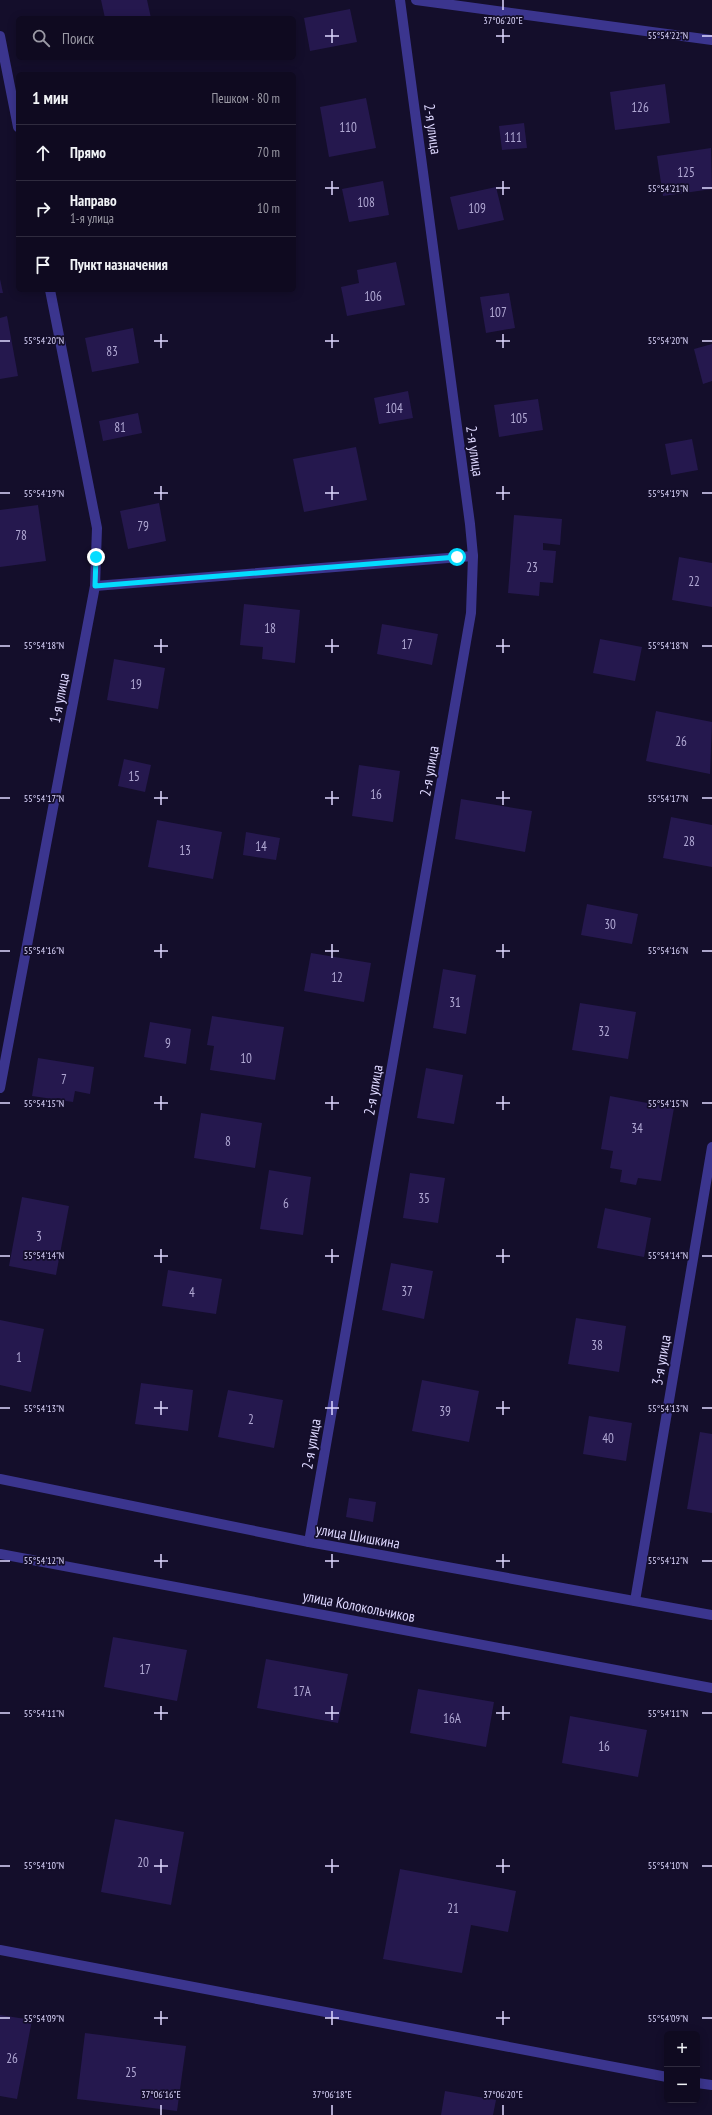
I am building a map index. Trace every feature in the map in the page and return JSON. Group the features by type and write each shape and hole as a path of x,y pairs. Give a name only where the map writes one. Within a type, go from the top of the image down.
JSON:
{"street":[{"name":"2-я улица","path":"309,1542 471,613 473,556 400,0"},
{"path":"416,0 712,40"},
{"path":"0,36 16,117"},
{"name":"1-я улица","path":"0,1088 95,586 97,528 50,292"},
{"path":"95,586 473,556"},
{"name":"3-я улица","path":"635,1601 712,1146"},
{"name":"улица Шишкина","path":"0,1479 309,1542 712,1615"},
{"name":"улица Колокольчиков","path":"0,1554 712,1688"},
{"path":"0,1950 664,2076"},
{"path":"700,2084 712,2086"}],"building":[{"path":"101,0 147,0 151,16 105,16"},
{"path":"350,9 357,42 310,51 304,18"},
{"path":"665,84 670,123 615,130 610,92"},
{"path":"366,98 376,148 329,157 320,107"},
{"path":"524,123 527,148 502,150 499,126"},
{"path":"711,148 712,189 663,196 657,156"},
{"path":"383,181 389,215 349,222 342,189"},
{"path":"496,187 504,220 458,230 450,197"},
{"path":"396,262 405,305 347,316 341,287 359,283 357,270"},
{"path":"0,279 3,293 0,293"},
{"path":"509,293 515,328 486,333 480,297"},
{"path":"7,316 18,376 0,379 0,318"},
{"path":"133,328 139,363 92,372 85,338"},
{"path":"712,344 712,381 703,384 694,349"},
{"path":"408,391 413,418 379,424 374,398"},
{"path":"538,399 543,430 499,437 494,405"},
{"path":"138,413 142,433 103,441 99,421"},
{"path":"692,439 698,470 671,475 665,444"},
{"path":"356,447 367,500 304,512 293,459"},
{"path":"159,503 166,541 128,549 120,511"},
{"path":"38,505 46,561 0,567 0,510"},
{"path":"514,515 562,519 560,545 543,543 543,550 556,551 553,583 540,582 539,596 508,593"},
{"path":"679,557 712,563 712,607 672,600"},
{"path":"244,604 300,610 295,663 262,659 263,647 240,645"},
{"path":"382,624 438,634 432,665 377,654"},
{"path":"600,639 642,647 635,681 593,673"},
{"path":"114,659 165,668 158,709 107,700"},
{"path":"656,711 712,722 710,774 646,761"},
{"path":"124,759 151,765 145,792 118,786"},
{"path":"359,765 400,771 393,822 352,816"},
{"path":"461,799 532,811 525,852 455,839"},
{"path":"671,817 712,825 712,867 663,858"},
{"path":"157,820 222,832 213,879 148,867"},
{"path":"246,832 280,838 276,860 243,855"},
{"path":"587,904 638,914 632,944 581,935"},
{"path":"311,953 371,963 364,1002 304,991"},
{"path":"443,969 476,975 466,1034 433,1028"},
{"path":"580,1003 636,1012 628,1059 572,1050"},
{"path":"212,1016 284,1027 275,1080 210,1070 214,1046 207,1045"},
{"path":"150,1022 191,1029 186,1064 144,1057"},
{"path":"38,1058 94,1067 90,1094 75,1091 73,1102 32,1096"},
{"path":"426,1068 463,1075 454,1124 417,1118"},
{"path":"610,1096 674,1108 661,1181 638,1178 636,1185 620,1182 622,1170 610,1168 613,1151 601,1149"},
{"path":"201,1113 262,1123 255,1168 194,1158"},
{"path":"269,1170 311,1177 303,1235 260,1229"},
{"path":"410,1173 445,1178 438,1223 403,1218"},
{"path":"22,1197 69,1206 56,1275 9,1266"},
{"path":"605,1208 651,1218 644,1257 597,1248"},
{"path":"391,1263 433,1271 424,1319 382,1310"},
{"path":"168,1270 222,1279 216,1314 162,1306"},
{"path":"576,1318 626,1326 619,1372 568,1364"},
{"path":"0,1320 44,1329 31,1392 0,1385"},
{"path":"422,1380 479,1391 469,1442 412,1431"},
{"path":"141,1383 193,1390 188,1431 135,1424"},
{"path":"228,1390 283,1400 274,1448 218,1437"},
{"path":"589,1416 632,1423 626,1461 583,1454"},
{"path":"700,1432 712,1434 712,1513 687,1509"},
{"path":"349,1498 376,1502 373,1522 346,1517"},
{"path":"113,1637 187,1650 177,1701 104,1687"},
{"path":"266,1659 348,1674 338,1723 257,1708"},
{"path":"418,1689 494,1702 486,1747 410,1733"},
{"path":"570,1716 647,1730 638,1777 562,1763"},
{"path":"115,1819 184,1832 171,1905 101,1892"},
{"path":"400,1869 516,1891 508,1932 471,1925 462,1973 383,1959"},
{"path":"0,2015 32,2020 17,2099 0,2096"},
{"path":"85,2033 186,2046 177,2111 77,2099"},
{"path":"445,2091 496,2100 493,2115 441,2115"}],"route":[{"path":"96,557 95,586 457,557"}]}
